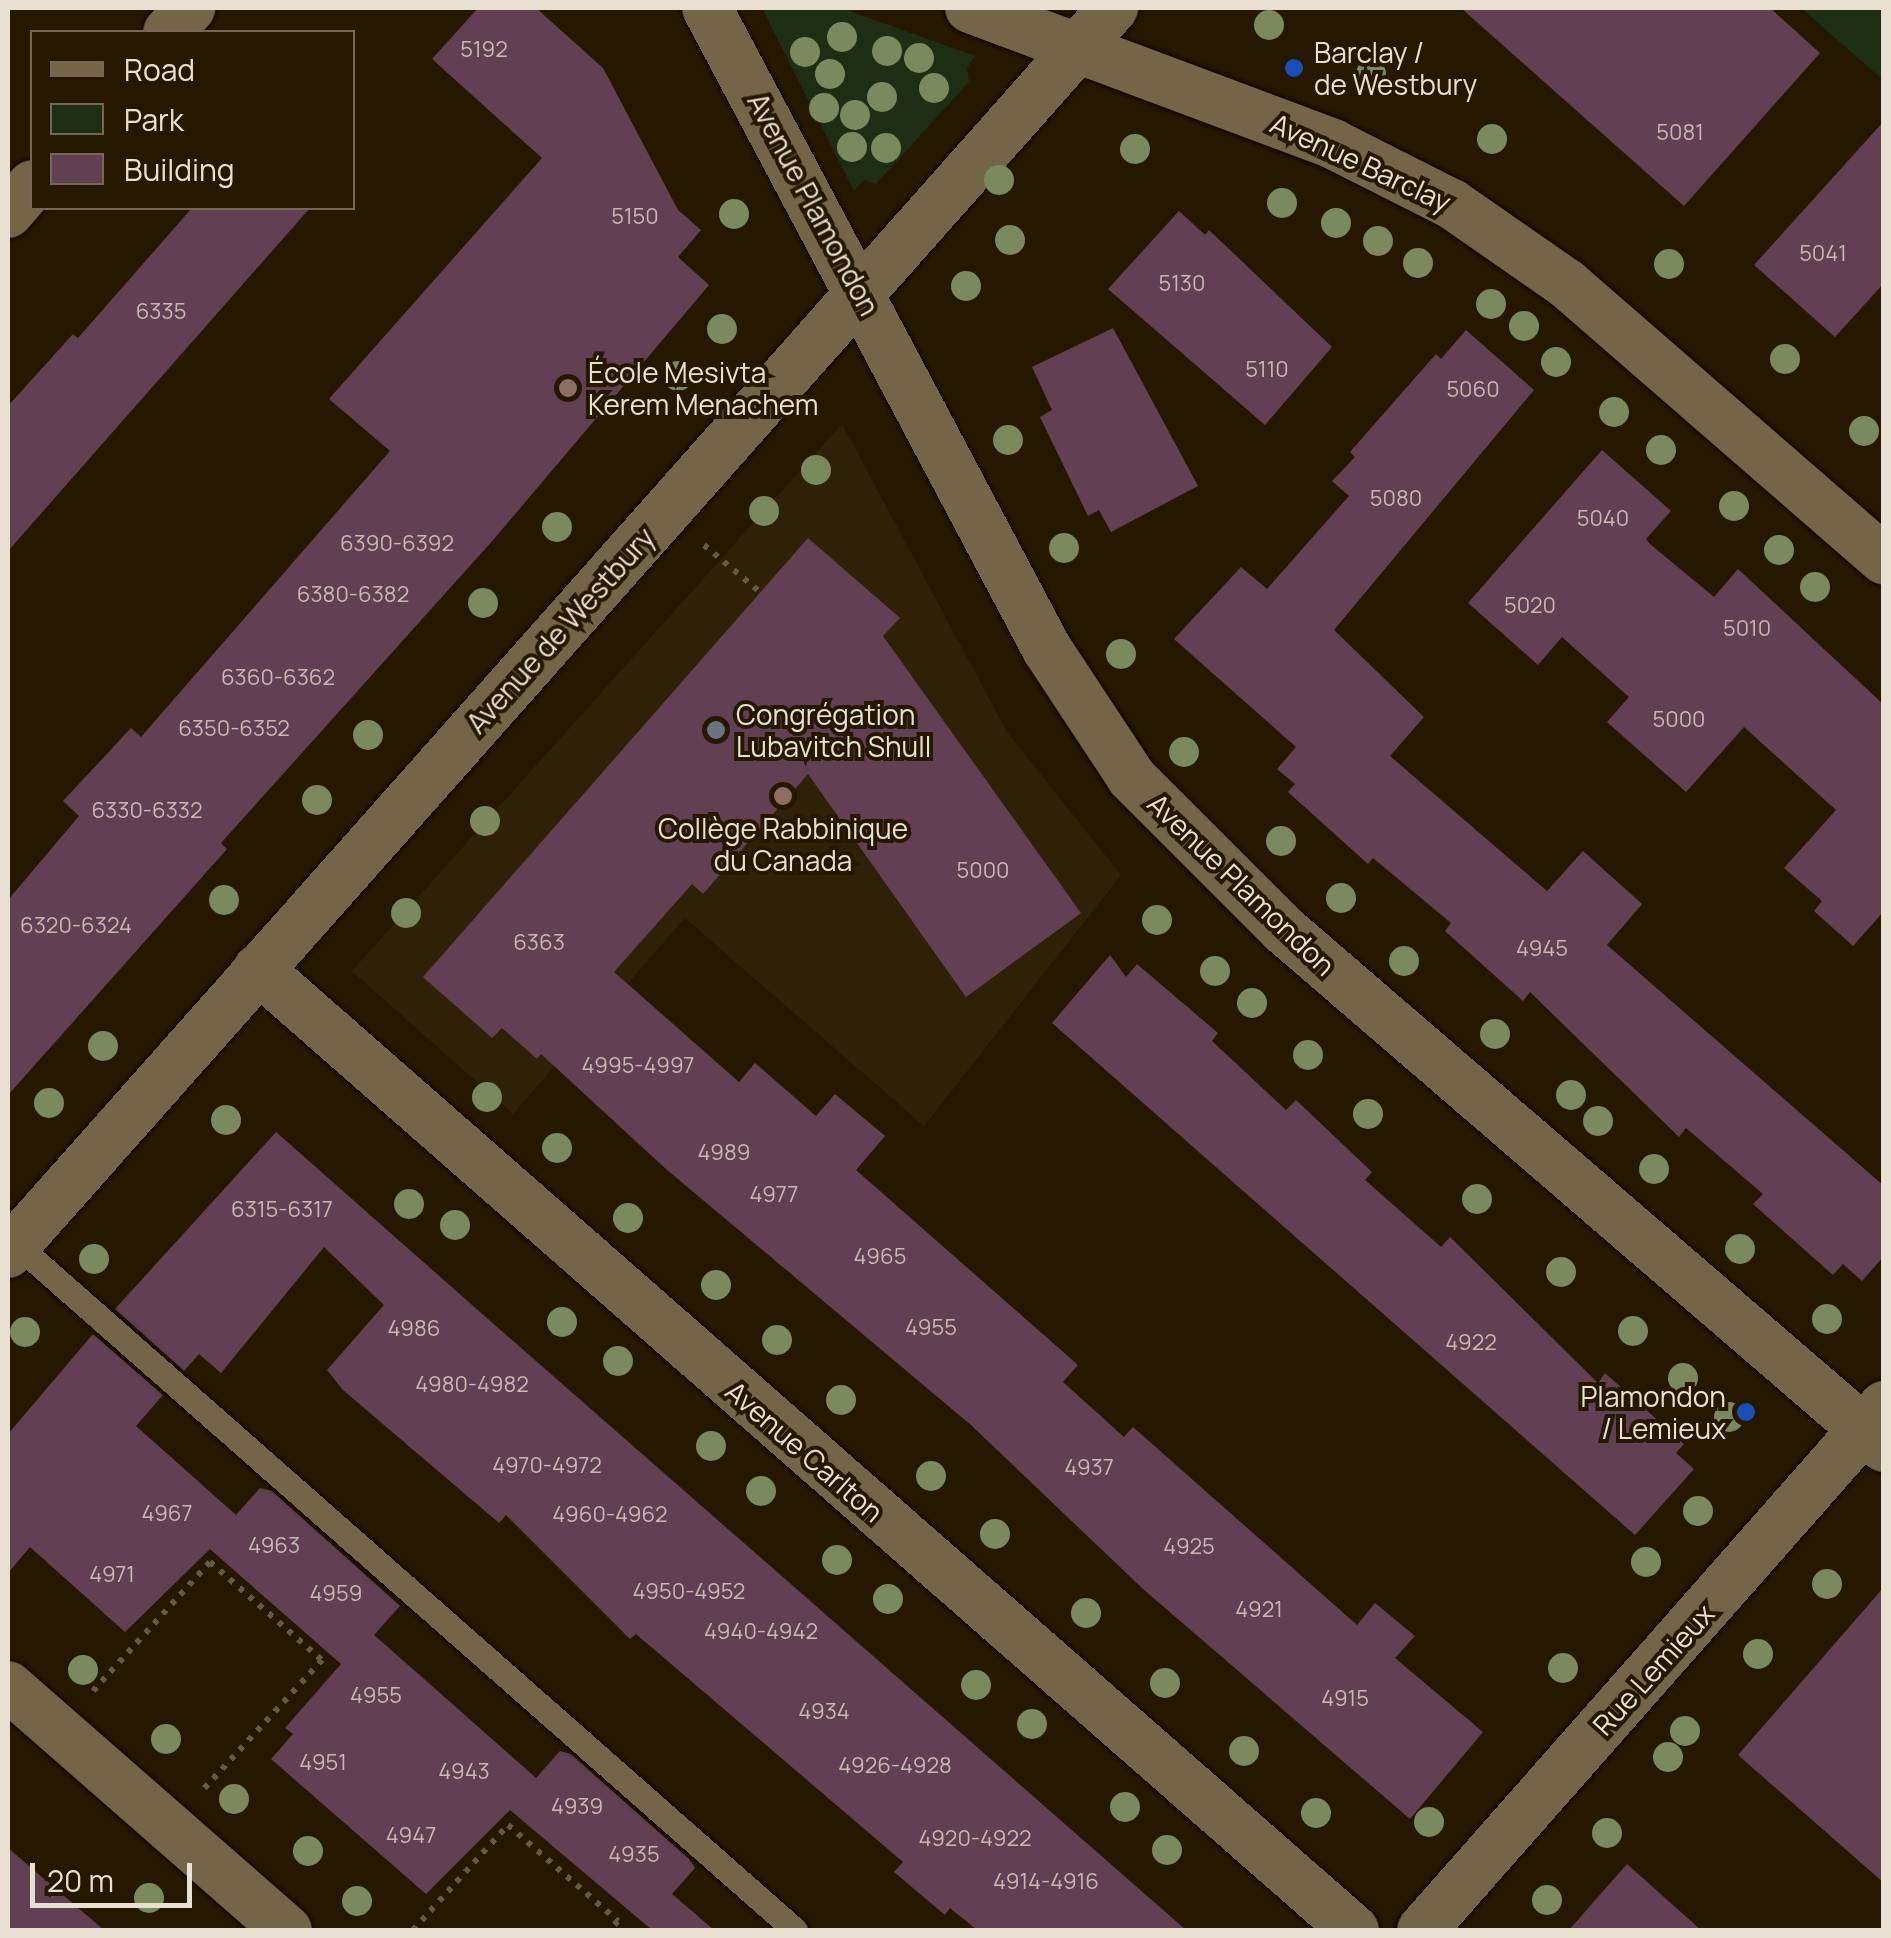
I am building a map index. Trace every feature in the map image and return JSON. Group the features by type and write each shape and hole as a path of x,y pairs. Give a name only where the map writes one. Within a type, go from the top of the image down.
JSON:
{"street":[{"path":"170,30 190,8"},
{"name":"Avenue Plamondon","path":"707,8 862,290 1068,687 1158,808 1272,919 1877,1428"},
{"name":"Avenue Barclay","path":"970,8 1078,46 1380,165 1477,219 1567,284 1884,560"},
{"name":"Avenue de Westbury","path":"12,1248 1112,8"},
{"path":"8,213 30,187"},
{"name":"Avenue Carlton","path":"258,969 1354,1930"},
{"name":"Rue Lemieux","path":"1422,1930 1877,1428"},
{"path":"8,1686 287,1930"}],"lane":[{"path":"12,1248 795,1930"}],"path":[{"path":"704,545 760,592"},
{"path":"87,1697 210,1562 322,1660 196,1797"},
{"path":"413,1930 508,1825 618,1921 609,1930"}],"shaded area":[{"name":"Collège Rabbinique du Canada","path":"842,424 1007,732 1121,875 924,1126 685,918 513,1114 352,971"}],"green space":[{"path":"762,8 841,8 975,56 967,68 969,82 876,184 864,180 854,191"},
{"path":"1801,8 1883,8 1883,80"}],"building":[{"path":"478,8 536,8 603,68 678,210 701,230 678,257 709,285 494,539 221,843 227,849 8,1095 8,900 79,816 63,801 131,728 141,737 390,451 329,399 542,158 432,59"},
{"path":"1461,8 1770,8 1820,53 1684,206"},
{"path":"1884,121 1884,283 1835,337 1754,265"},
{"path":"190,210 308,210 8,551 8,406 73,334 78,338"},
{"path":"1179,211 1205,235 1209,230 1332,347 1265,425 1108,289"},
{"path":"1113,328 1198,486 1111,532 1099,510 1088,516 1040,417 1052,410 1032,367"},
{"path":"1466,330 1534,390 1334,630 1424,717 1390,756 1547,891 1583,851 1642,904 1607,945 1884,1186 1884,1256 1862,1281 1843,1264 1833,1275 1753,1204 1763,1194 1686,1128 1679,1137 1530,992 1523,1001 1445,931 1451,923 1373,858 1368,864 1288,792 1295,784 1277,769 1296,747 1174,639 1241,567 1267,589 1349,496 1332,481 1355,457 1350,452 1436,354 1441,359"},
{"path":"1602,450 1671,511 1646,539 1650,544 1714,597 1738,569 1884,705 1884,911 1853,946 1814,911 1822,901 1784,868 1836,810 1744,727 1686,792 1607,722 1629,697 1562,637 1538,665 1468,603"},
{"path":"808,538 900,618 883,636 1081,913 966,997 808,774 703,894 692,884 614,972 739,1082 755,1063 816,1116 835,1094 885,1136 856,1170 1078,1365 1063,1382 1124,1437 1133,1427 1357,1625 1375,1603 1415,1636 1395,1658 1483,1732 1410,1819 1143,1589 971,1425 666,1169 541,1054 537,1059 502,1028 492,1038 423,977"},
{"path":"1110,955 1126,977 1137,964 1218,1033 1212,1041 1286,1110 1296,1100 1372,1172 1365,1180 1441,1247 1450,1237 1598,1383 1605,1373 1684,1444 1676,1453 1694,1469 1635,1535 1052,1023"},
{"path":"276,1132 1186,1930 977,1930 950,1908 945,1915 894,1872 903,1862 636,1634 630,1639 506,1515 499,1523 343,1390 327,1370 384,1305 324,1247 221,1373 199,1354 184,1371 115,1309"},
{"path":"93,1334 163,1395 136,1426 236,1515 260,1488 272,1491 400,1606 374,1635 536,1778 560,1751 571,1754 689,1859 695,1868 672,1894 714,1930 652,1930 510,1810 426,1894 271,1759 293,1734 285,1728 341,1664 210,1549 125,1632 30,1547 8,1573 8,1434"},
{"path":"1884,1587 1884,1883 1738,1755"},
{"path":"8,1848 104,1930 8,1930"},
{"path":"1627,1864 1701,1930 1569,1930"}],"place":[{"name":"Barclay / de Westbury","path":"1294,68"},
{"name":"École Mesivta Kerem Menachem","path":"568,388"},
{"name":"Congrégation Lubavitch Shull","path":"716,730"},
{"name":"Collège Rabbinique du Canada","path":"783,796"},
{"name":"Plamondon / Lemieux","path":"1746,1412"}]}
